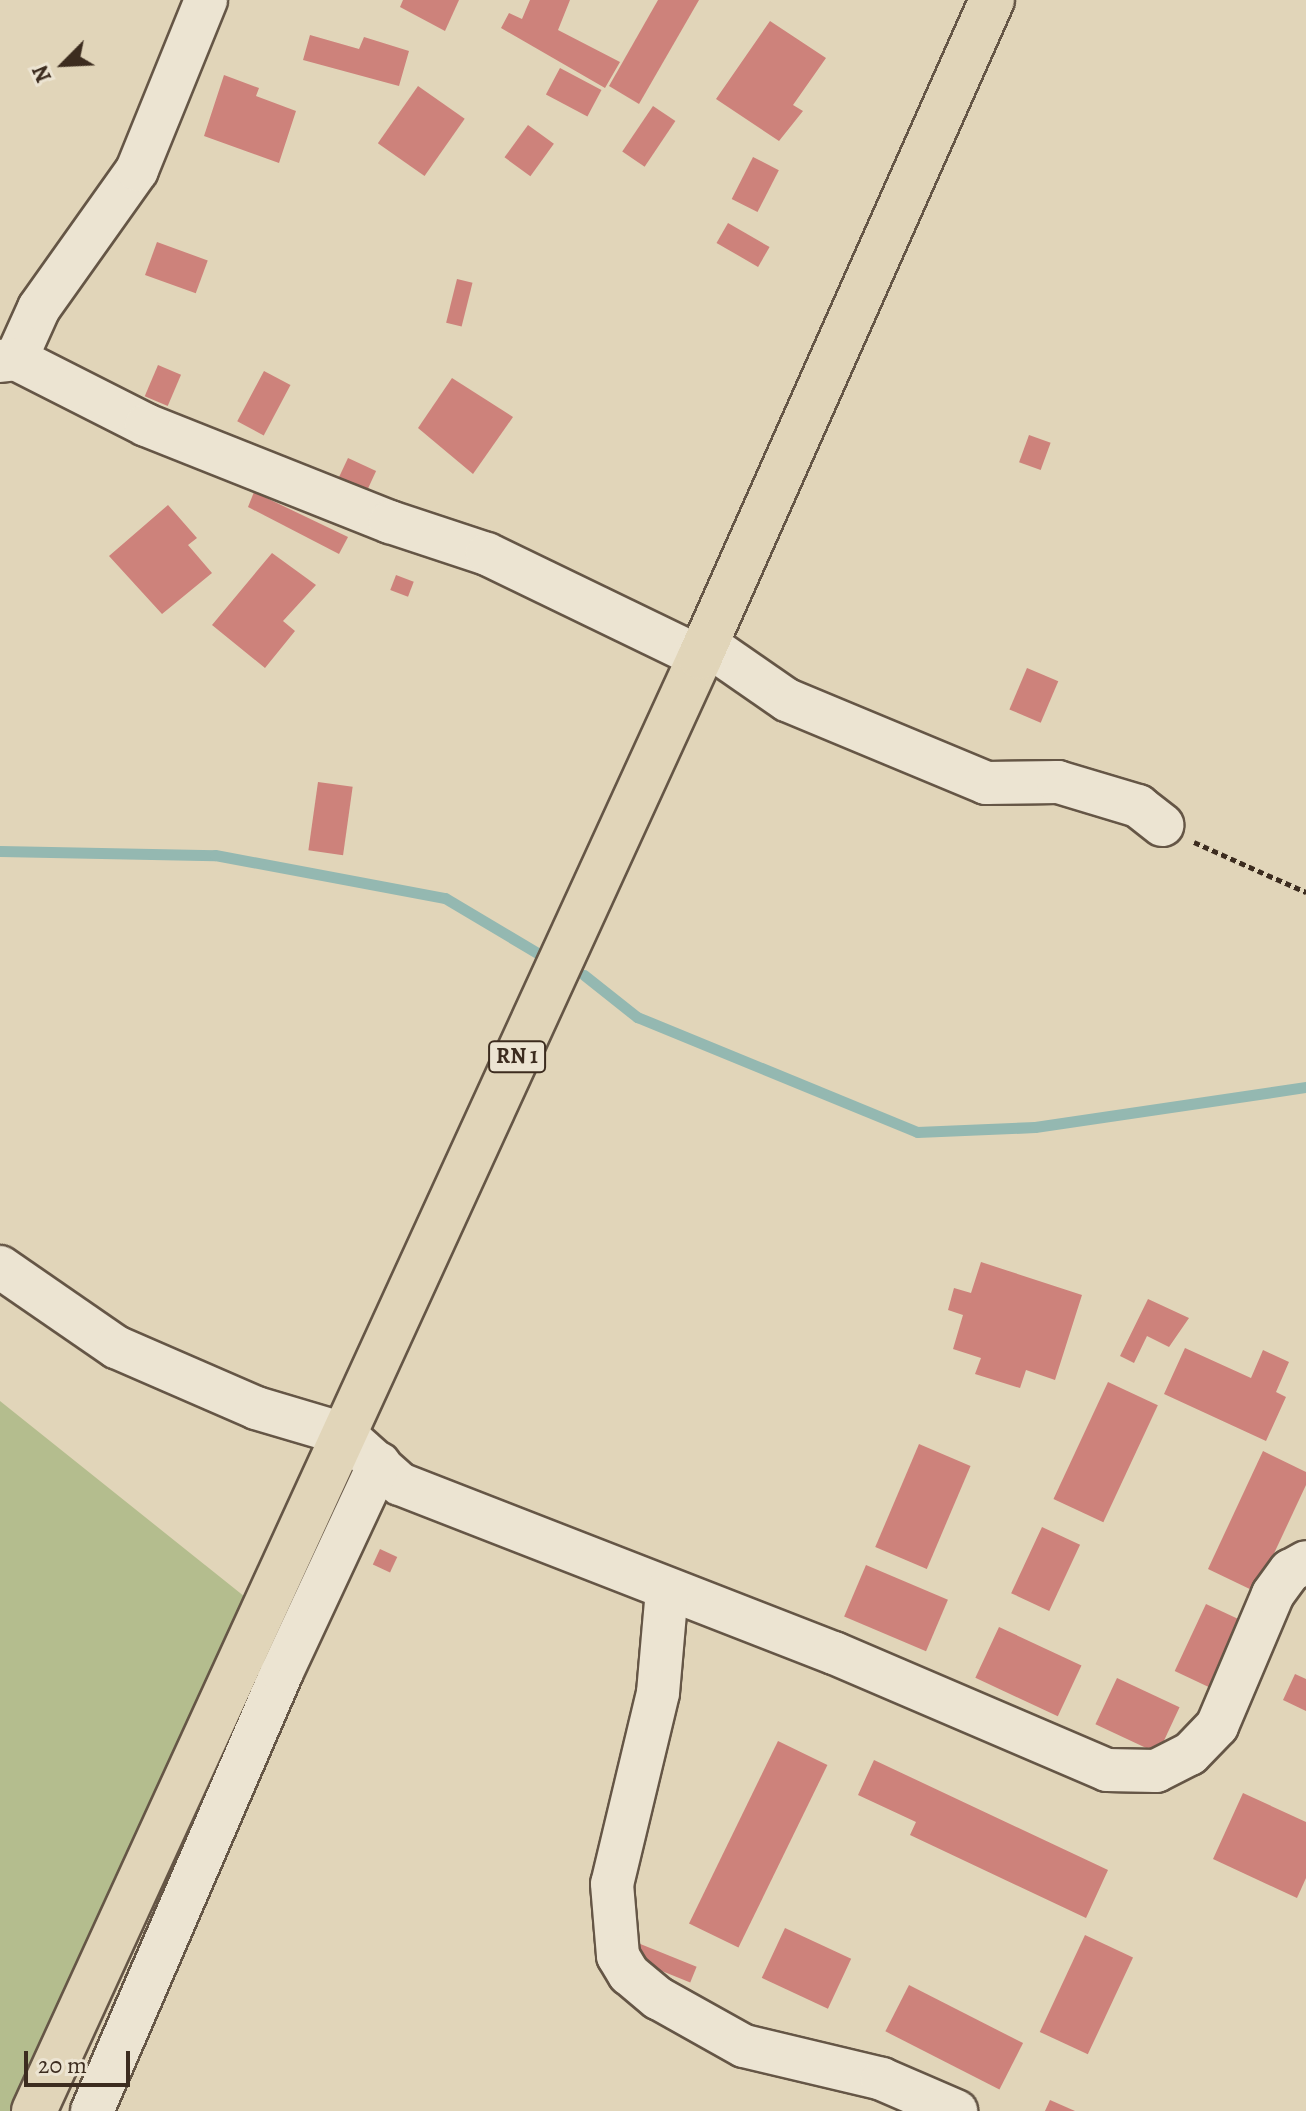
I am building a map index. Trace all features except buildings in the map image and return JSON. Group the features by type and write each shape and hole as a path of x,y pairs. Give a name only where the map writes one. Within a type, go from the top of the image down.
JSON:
{"main road":[{"name":"RN 1","path":"34,2111 703,650 992,0"}],"street":[{"path":"206,0 137,170 39,308 8,360 146,425 390,522 487,554 703,650 787,700 986,783 1058,782 1138,806 1162,825"},
{"path":"0,1267 116,1347 256,1408 344,1434 400,1484 834,1653 1107,1770 1134,1775 1156,1771 1190,1754 1217,1726 1273,1594 1290,1571 1306,1562"},
{"path":"92,2111 282,1672 379,1464"},
{"path":"667,1590 658,1693 612,1884 618,1956 629,1974 658,1998 744,2046 882,2079 956,2111"}],"path":[{"path":"1162,825 1306,892"}],"green space":[{"path":"0,1401 275,1621 59,2111 0,2111"}],"waterway":[{"path":"0,851 215,855 445,898 539,954"},
{"path":"584,975 637,1017 917,1132 1035,1127 1306,1087"}]}
